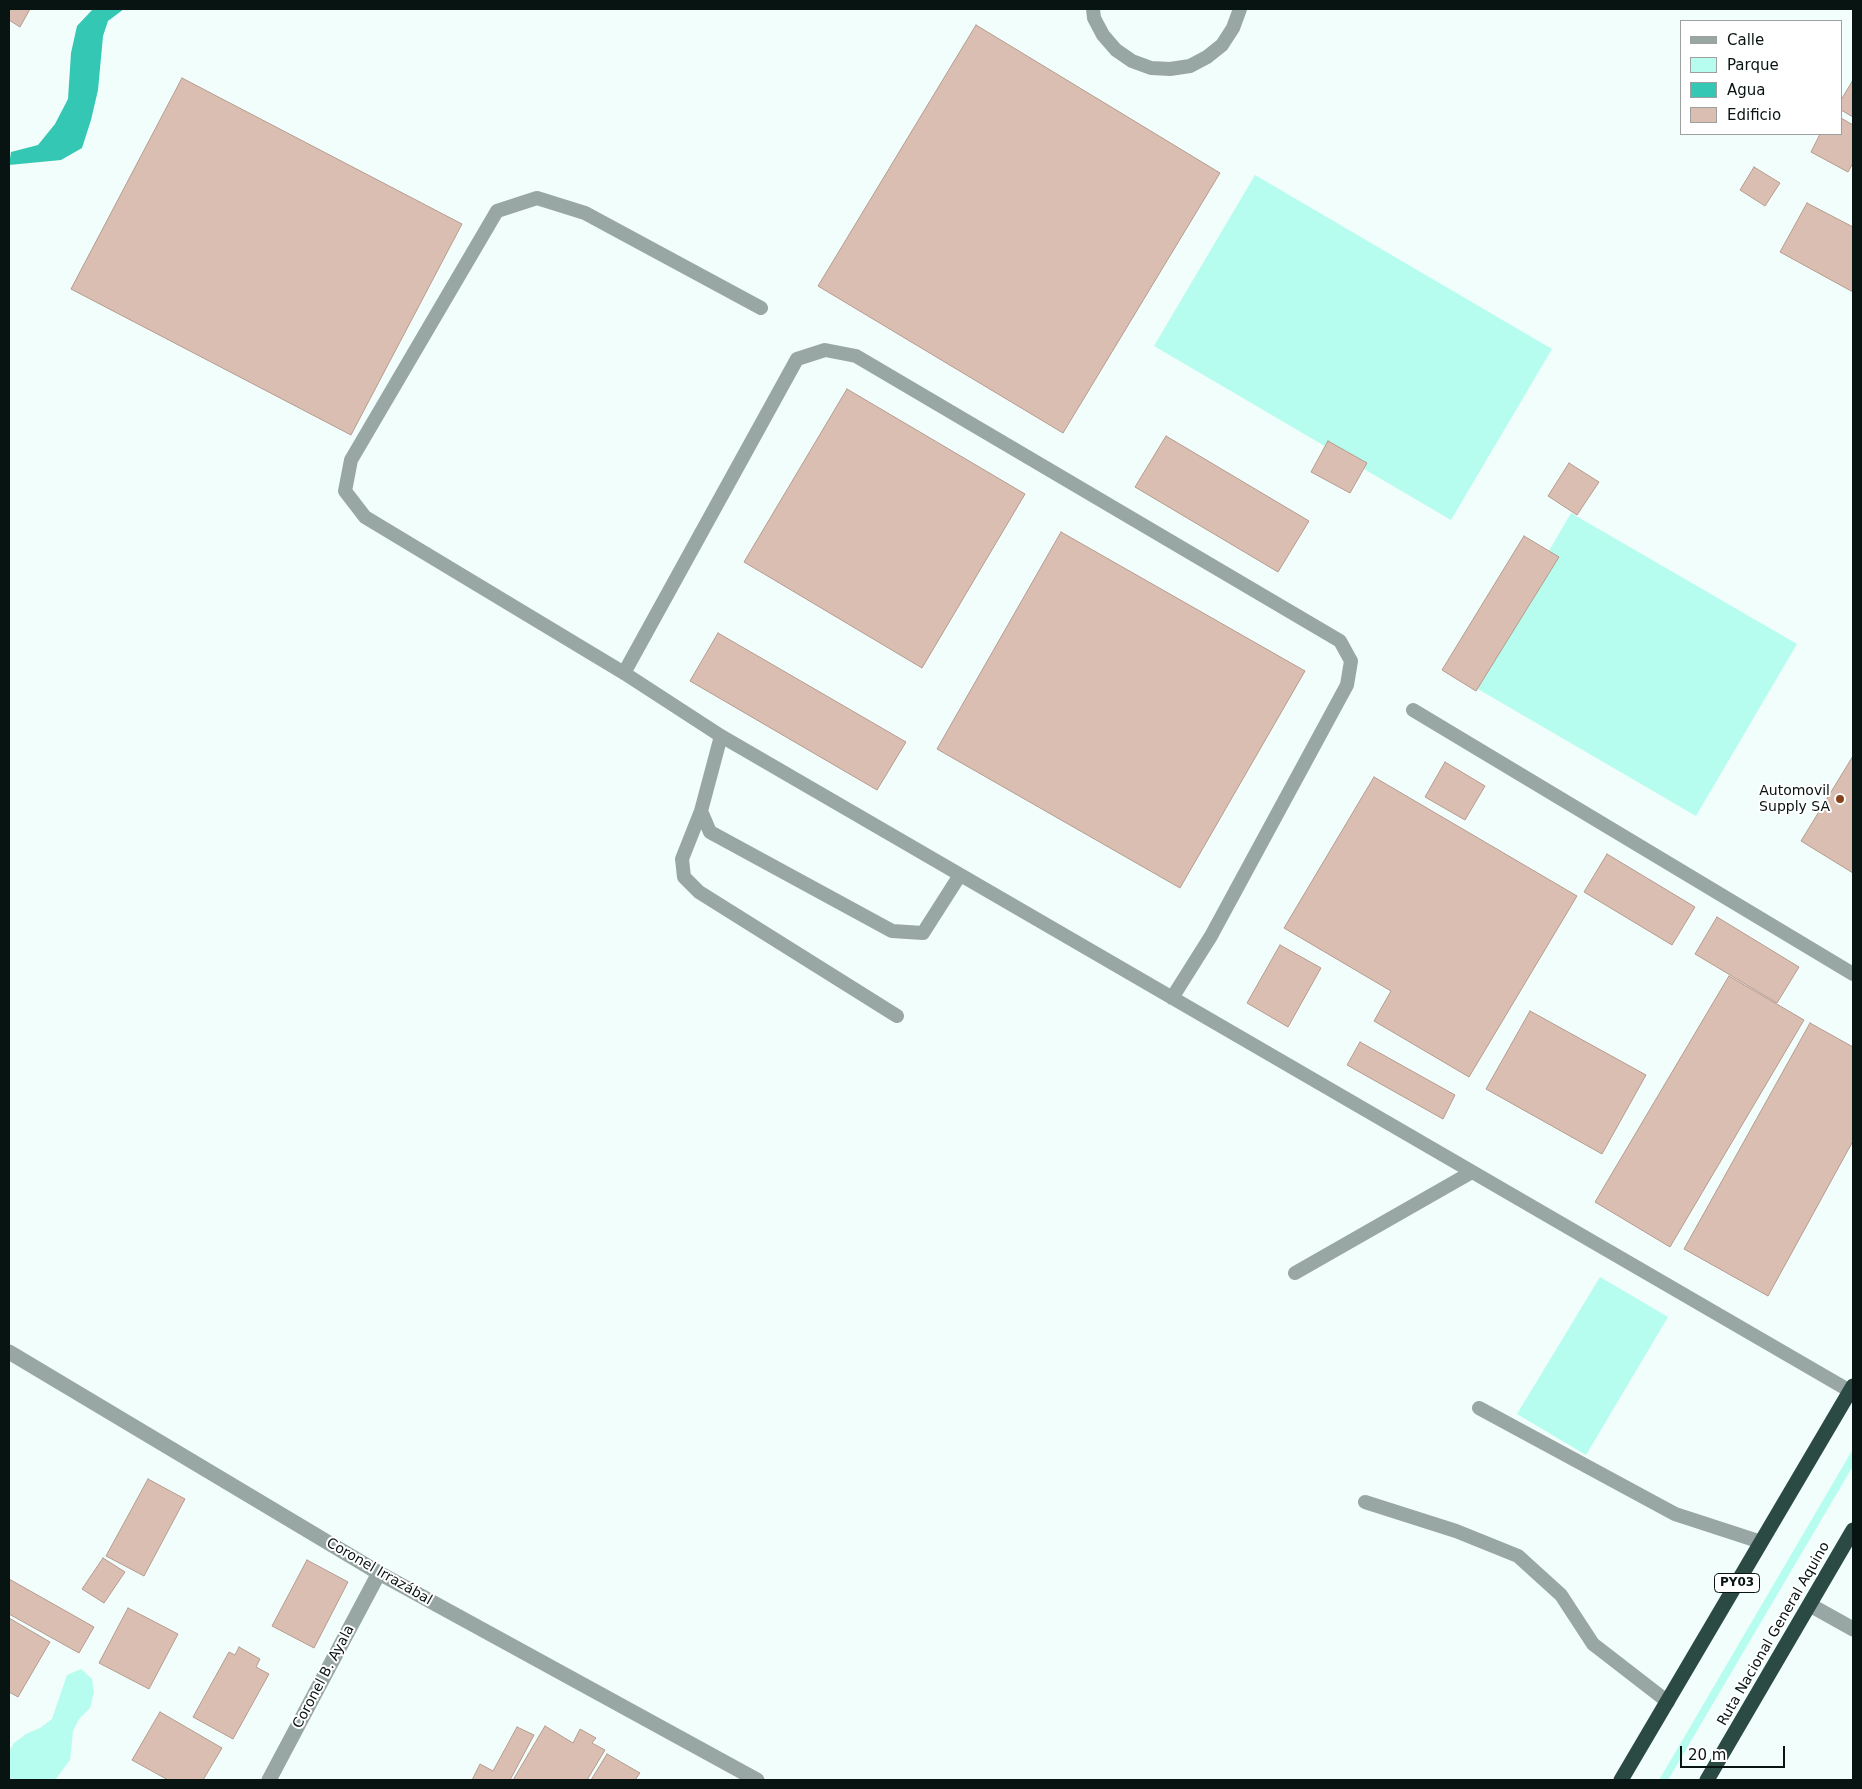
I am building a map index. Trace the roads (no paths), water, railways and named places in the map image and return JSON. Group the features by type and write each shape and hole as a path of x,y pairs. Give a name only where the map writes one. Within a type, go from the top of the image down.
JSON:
{"highway":[{"name":"PY03","path":"1621,1780 1852,1388"},
{"name":"Ruta Nacional General Aquino","path":"1708,1780 1853,1530"}],"street":[{"name":"Coronel Irrazábal","path":"9,1352 379,1573 757,1780"},
{"name":"Coronel B. Ayala","path":"269,1780 379,1573"},
{"path":"1810,1605 1853,1629"}],"lane":[{"path":"1092,9 1094,18 1103,35 1116,50 1132,61 1150,68 1170,69 1190,66 1207,57 1222,44 1233,28 1240,9"},
{"path":"761,308 585,213 537,198 497,212 351,460 345,491 365,517 624,673 721,736 1472,1172 1852,1388"},
{"path":"624,673 797,359 825,350 856,356 1340,641 1351,661 1347,685 1211,936 1172,998"},
{"path":"1413,710 1853,974"},
{"path":"721,736 701,811 682,859 684,877 699,892 897,1016"},
{"path":"701,811 710,832 892,931 923,933 960,875"},
{"path":"1295,1273 1472,1172"},
{"path":"1479,1408 1675,1514 1761,1542"},
{"path":"1365,1502 1456,1531 1518,1556 1562,1596 1593,1644 1668,1702"}],"water":[{"path":"93,9 124,9 108,21 103,36 98,90 82,148 61,160 9,165 11,152 38,145 55,124 68,99 71,53 77,26"}],"place":[{"name":"Automovil Supply SA","path":"1840,799"}]}
